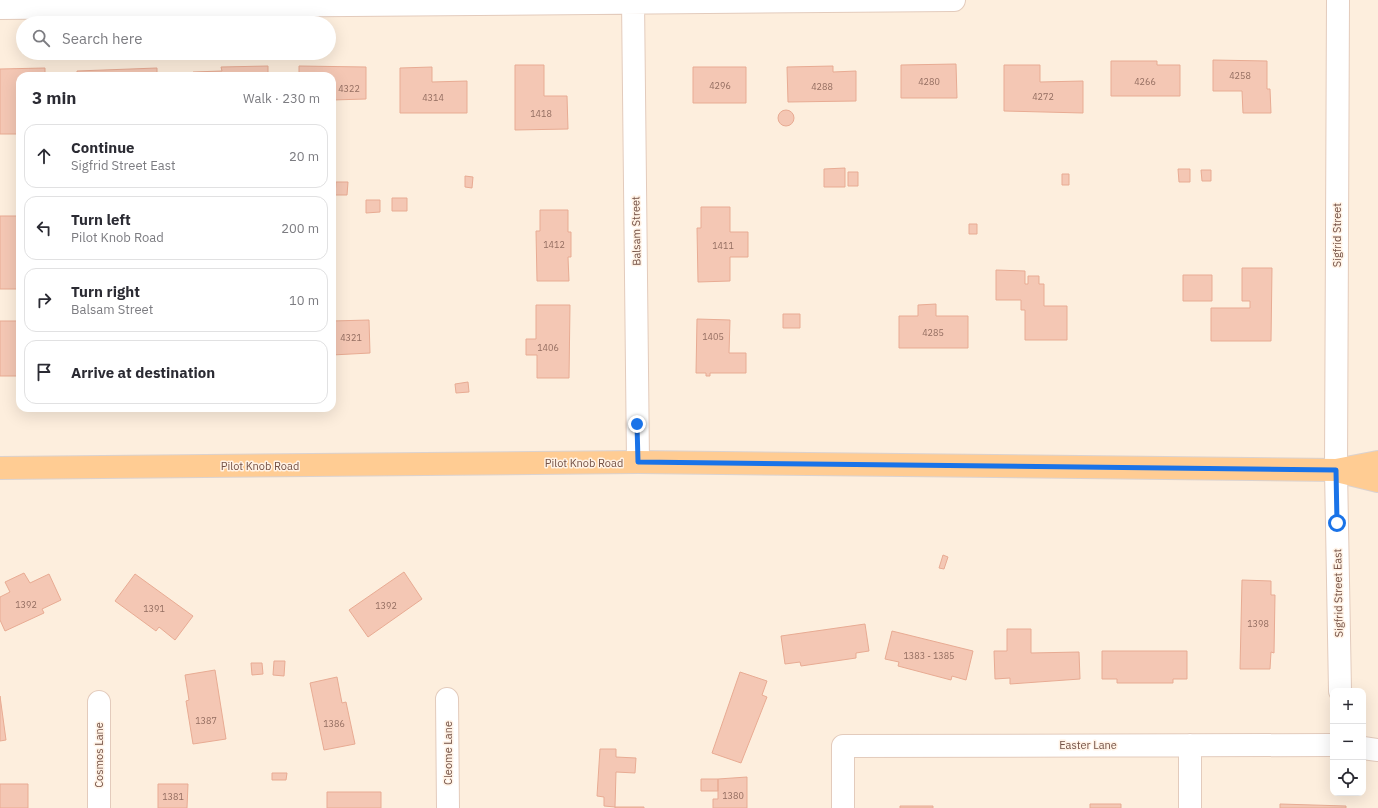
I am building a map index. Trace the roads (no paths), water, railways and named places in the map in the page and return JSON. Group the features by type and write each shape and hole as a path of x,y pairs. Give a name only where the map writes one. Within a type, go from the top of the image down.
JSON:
{"main road":[{"name":"Pilot Knob Road","path":"0,468 638,462 1336,470 1378,462"},
{"name":"Pilot Knob Road","path":"1336,470 1378,481"}],"street":[{"path":"0,8 634,1 954,0"},
{"name":"Sigfrid Street","path":"1336,470 1338,0"},
{"name":"Balsam Street","path":"634,1 638,462"},
{"name":"Sigfrid Street East","path":"1336,470 1340,688"},
{"name":"Cleome Lane","path":"448,699 448,808"},
{"name":"Cosmos Lane","path":"99,702 99,808"},
{"path":"1190,745 1190,808"},
{"name":"Easter Lane","path":"843,808 843,746 1330,745"},
{"path":"1366,748 1378,750"}]}
